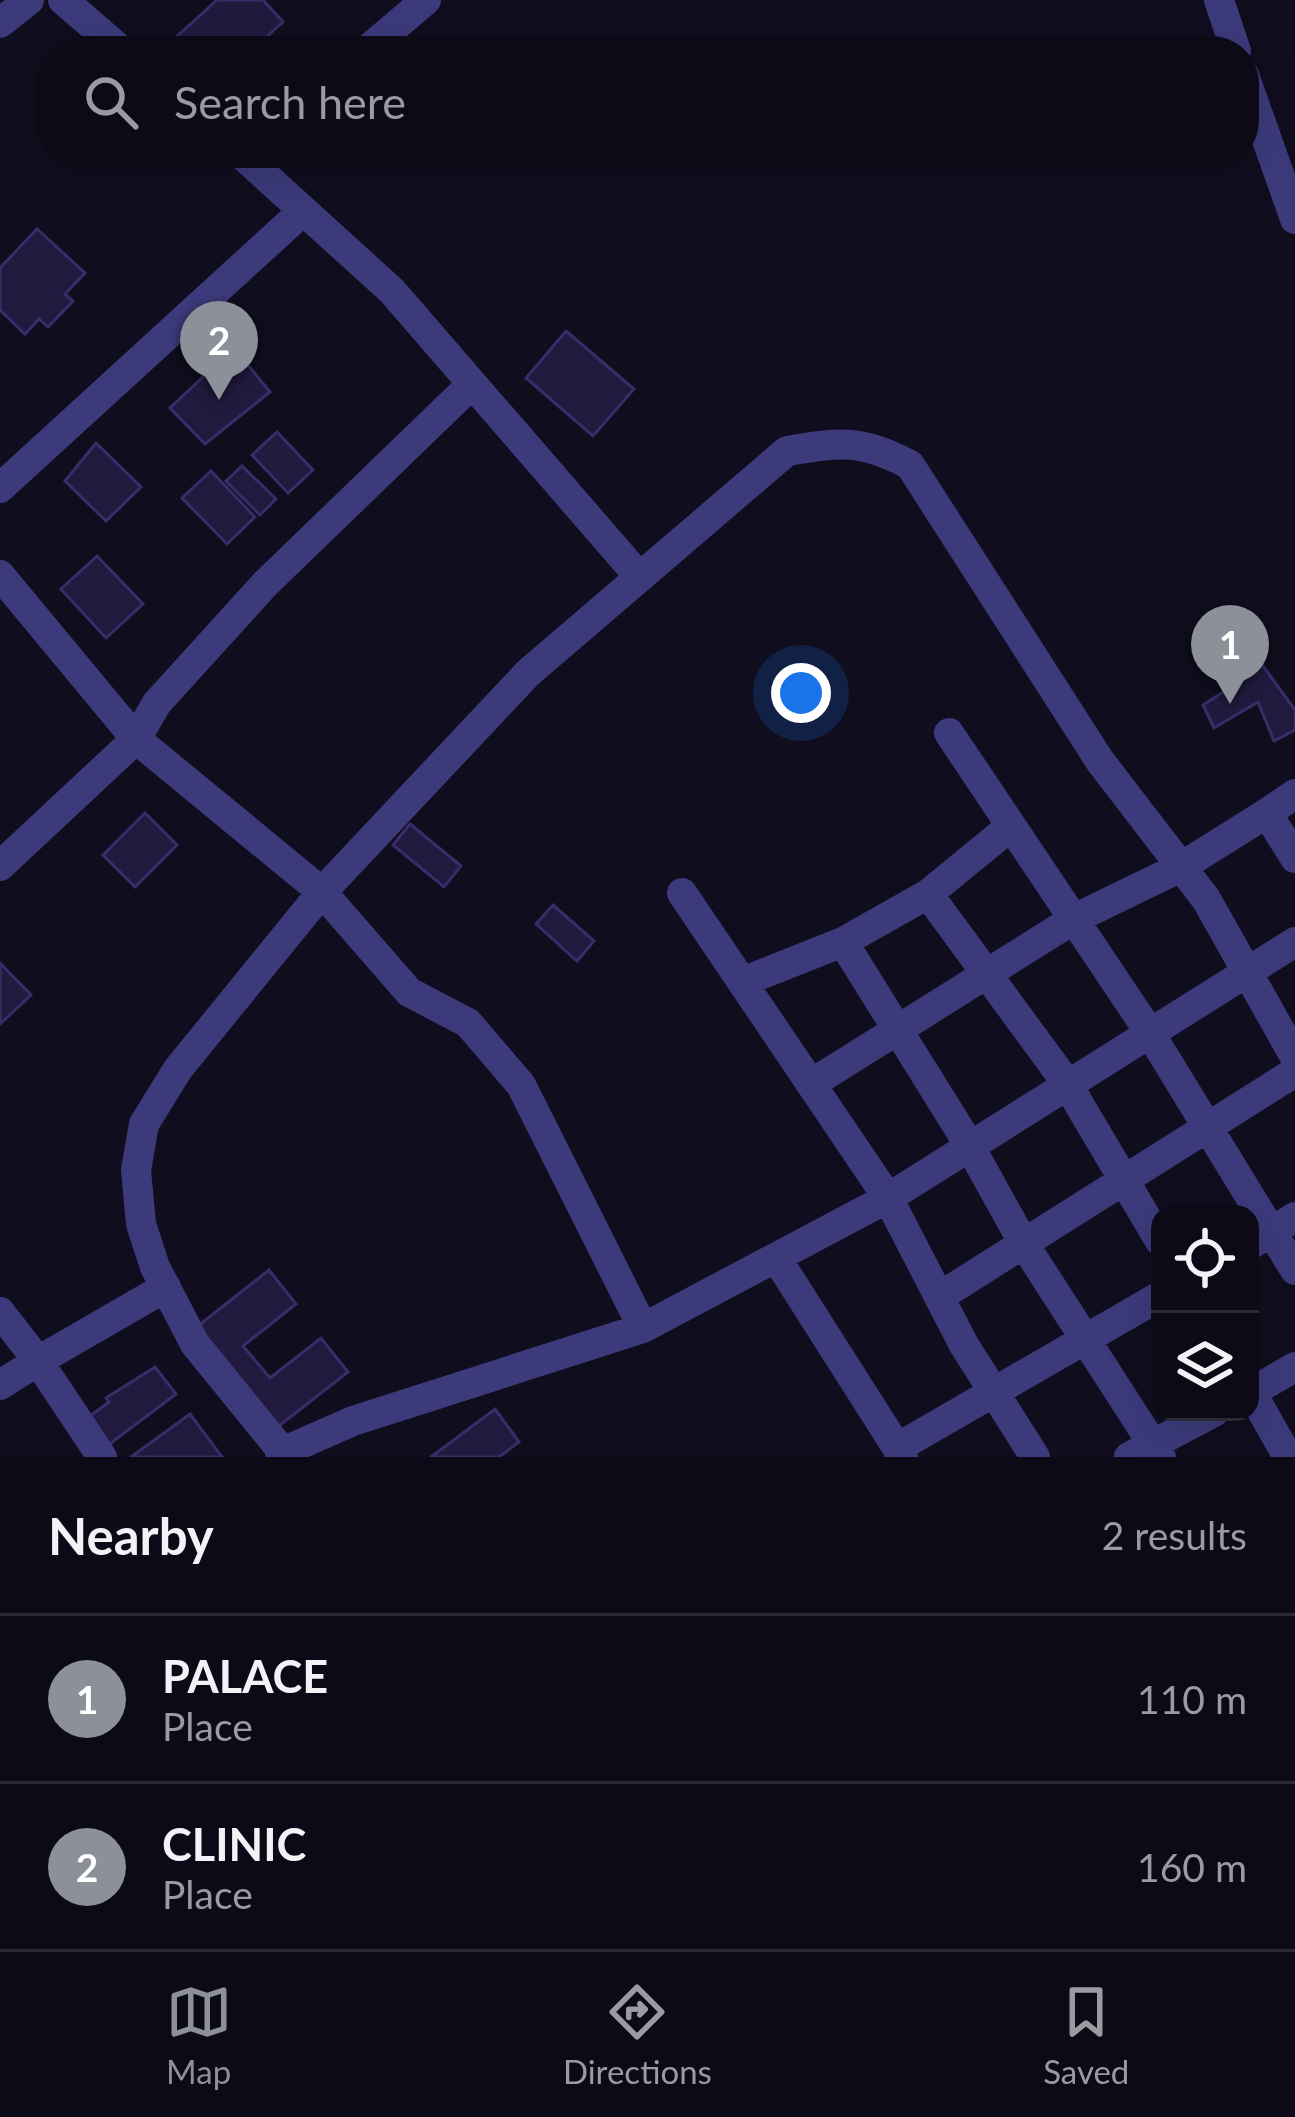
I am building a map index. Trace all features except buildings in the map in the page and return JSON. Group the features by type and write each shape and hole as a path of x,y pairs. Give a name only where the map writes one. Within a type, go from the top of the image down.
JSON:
{"street":[{"path":"0,23 29,0"},
{"path":"63,0 105,36"},
{"path":"384,36 425,0"},
{"path":"1219,0 1231,36"},
{"path":"1259,117 1295,219"},
{"path":"259,168 392,291 637,574"},
{"path":"0,488 304,211"},
{"path":"0,866 136,739 157,703 265,584 472,384"},
{"path":"1295,942 1246,969 968,1143 888,1198 644,1328 353,1421 283,1455 195,1344 141,1224 136,1170 144,1124 178,1069 322,892 528,673 637,574 787,451 840,442 874,446 910,465 1100,761 1181,867 1246,969 1295,1057"},
{"path":"0,575 136,739 322,892 409,992 468,1023 521,1085 644,1328"},
{"path":"949,733 1148,1030 1295,1270"},
{"path":"811,1084 1074,920 1181,867 1295,794"},
{"path":"1267,813 1295,858"},
{"path":"742,982 843,942 928,894 1011,826"},
{"path":"682,893 888,1198 939,1297 1035,1457"},
{"path":"928,894 1066,1082 1151,1225"},
{"path":"843,942 1084,1337 1148,1453 1200,1421"},
{"path":"939,1297 1295,1072"},
{"path":"777,1259 900,1452 992,1389 1151,1301"},
{"path":"0,1385 166,1287"},
{"path":"0,1312 101,1457"},
{"path":"1259,1387 1295,1367"},
{"path":"1259,1407 1288,1457"}],"place":[{"name":"CLINIC","path":"219,400"},
{"name":"PALACE","path":"1230,704"}]}
